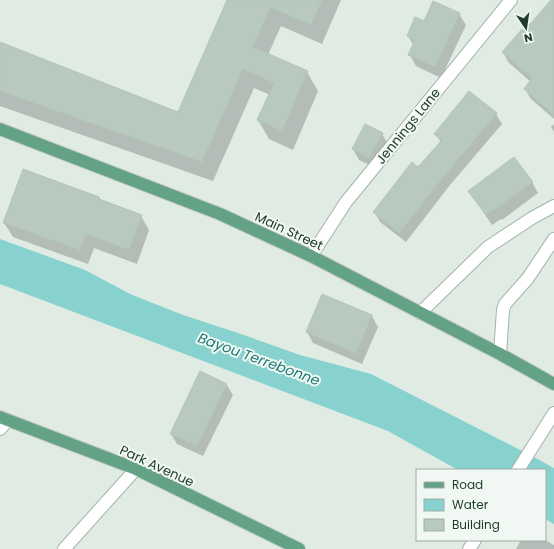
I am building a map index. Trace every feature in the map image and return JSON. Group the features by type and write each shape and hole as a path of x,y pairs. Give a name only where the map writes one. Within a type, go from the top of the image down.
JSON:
{"main road":[{"name":"Main Street","path":"0,129 220,214 311,256 500,354 554,384"},
{"name":"Park Avenue","path":"4,418 136,470 298,549"}],"street":[{"name":"Jennings Lane","path":"311,256 346,202 511,0"},
{"path":"420,313 488,247 532,218 554,206"},
{"path":"500,354 503,310 506,304 528,278 554,239"},
{"path":"519,469 554,413"},
{"path":"0,429 4,418"},
{"path":"64,549 136,470"}],"water":[{"name":"Bayou Terrebonne","path":"0,239 85,270 130,294 183,315 300,355 371,374 554,468 554,524 546,520 546,469 456,469 388,431 0,284"}],"building":[{"path":"227,0 322,0 311,25 270,7 253,47 308,71 282,131 257,120 274,83 243,69 202,162 0,91 0,42 178,112"},
{"path":"551,0 554,0 554,115 524,89 532,78 502,52 522,29 524,31"},
{"path":"433,1 460,13 435,67 408,55 415,40 407,36 415,17 424,21"},
{"path":"469,91 497,113 399,233 373,212 412,162 418,167 442,140 434,134"},
{"path":"365,124 383,133 369,158 352,149"},
{"path":"514,157 533,182 486,215 468,191"},
{"path":"23,169 99,197 99,199 142,215 129,250 86,234 80,250 3,223"},
{"path":"322,294 372,315 356,354 306,332"},
{"path":"200,371 227,384 197,446 170,434"}]}
